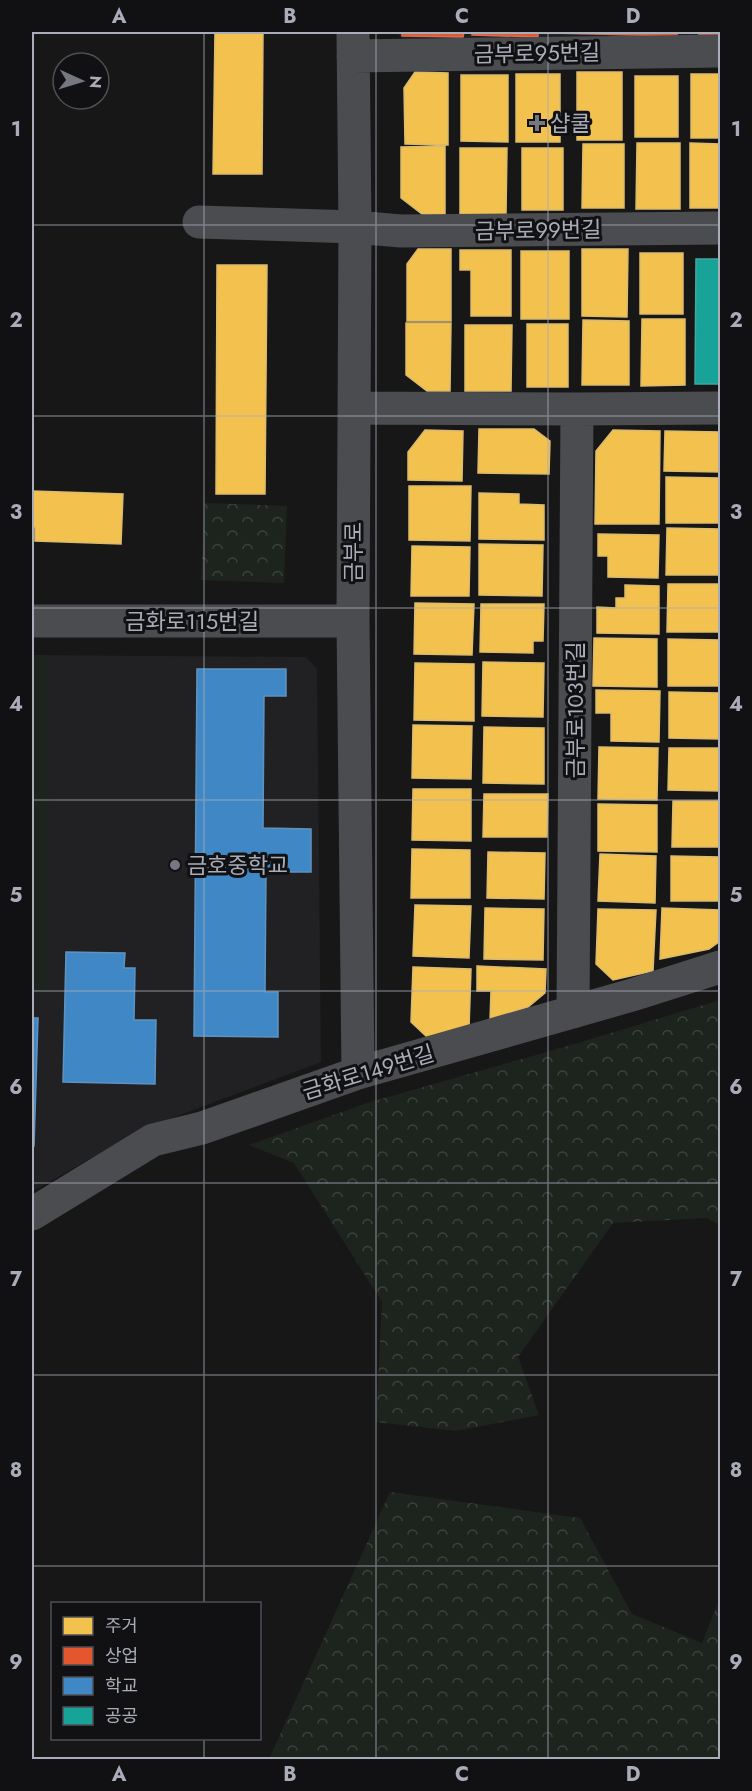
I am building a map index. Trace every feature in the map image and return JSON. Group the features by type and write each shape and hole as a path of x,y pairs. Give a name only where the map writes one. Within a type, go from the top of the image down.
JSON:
{"street":[{"name":"금부로95번길","path":"353,44 720,51"},
{"name":"금부로","path":"353,44 355,227 353,621 358,1073"},
{"name":"금부로99번길","path":"199,222 355,227 401,231 720,228"},
{"path":"354,408 720,408"},
{"name":"금부로103번길","path":"573,1012 577,409"},
{"name":"금화로115번길","path":"32,621 353,621"},
{"name":"금화로149번길","path":"32,1214 153,1140 202,1128 358,1073 573,1012 720,967"}],"shaded area":[{"path":"397,32 720,32 720,40 404,40"},
{"name":"금호중학교","path":"32,655 306,657 317,669 321,1062 140,1130 32,1192"}],"green space":[{"path":"205,503 287,506 284,583 201,580"},
{"path":"32,655 49,655 47,994 32,994"},
{"path":"720,1000 720,1225 707,1218 613,1223 518,1357 539,1415 456,1431 376,1422 382,1302 294,1163 249,1145 367,1103"},
{"path":"390,1492 580,1518 632,1614 702,1643 720,1598 720,1759 269,1759"}],"building: 주거":[{"path":"215,32 263,32 262,174 213,174"},
{"path":"415,72 448,73 448,145 405,144 404,88"},
{"path":"577,72 622,72 622,140 577,140"},
{"path":"516,74 560,74 560,142 516,142"},
{"path":"691,74 720,74 720,138 691,138"},
{"path":"461,75 508,75 508,142 461,141"},
{"path":"635,76 678,76 678,137 635,137"},
{"path":"637,143 680,143 680,209 636,209"},
{"path":"690,143 720,144 720,208 690,208"},
{"path":"583,144 624,144 624,208 582,208"},
{"path":"445,146 445,215 422,214 401,198 401,147"},
{"path":"460,148 507,148 506,215 460,214"},
{"path":"522,148 563,148 563,210 522,210"},
{"path":"418,249 451,249 451,321 407,321 407,264"},
{"path":"582,249 628,249 627,317 582,316"},
{"path":"460,250 511,250 511,316 471,316 471,270 460,270"},
{"path":"521,251 569,251 569,319 521,319"},
{"path":"640,253 683,253 683,314 640,314"},
{"path":"217,265 267,265 265,494 216,494"},
{"path":"642,319 685,319 685,385 641,386"},
{"path":"583,320 629,321 629,385 582,385"},
{"path":"406,323 451,323 450,391 427,391 406,375"},
{"path":"527,324 568,324 568,387 527,387"},
{"path":"465,325 512,325 511,391 465,391"},
{"path":"479,429 534,429 550,441 549,474 478,473"},
{"path":"425,430 463,431 462,481 408,480 408,452"},
{"path":"613,430 660,431 659,524 595,524 596,451"},
{"path":"665,431 720,432 720,472 664,471"},
{"path":"666,477 720,478 720,523 666,523"},
{"path":"409,486 471,486 470,541 409,540"},
{"path":"32,491 123,494 121,544 35,541 35,527 32,527"},
{"path":"479,493 519,494 519,504 544,505 544,540 479,539"},
{"path":"667,528 720,529 720,575 666,575"},
{"path":"598,534 659,535 658,578 608,577 608,556 598,556"},
{"path":"479,544 543,545 542,596 479,595"},
{"path":"412,546 470,547 469,596 411,596"},
{"path":"668,584 720,584 719,632 667,632"},
{"path":"625,585 659,586 659,634 597,633 597,607 616,608 616,598 625,598"},
{"path":"415,603 474,604 472,655 414,654"},
{"path":"481,604 544,604 543,641 533,641 533,653 480,652"},
{"path":"594,638 657,639 657,687 593,686"},
{"path":"668,639 720,640 720,686 668,686"},
{"path":"483,662 544,663 543,717 482,716"},
{"path":"415,663 474,664 474,721 414,720"},
{"path":"596,690 660,691 659,742 611,741 611,713 596,713"},
{"path":"669,692 720,693 720,739 669,738"},
{"path":"413,725 472,726 471,779 412,778"},
{"path":"484,727 544,728 544,784 483,783"},
{"path":"599,747 658,748 657,800 598,799"},
{"path":"669,748 720,748 720,791 668,790"},
{"path":"413,789 471,789 471,841 412,840"},
{"path":"484,794 548,794 547,837 483,837"},
{"path":"673,801 720,801 720,847 672,847"},
{"path":"598,804 657,805 657,852 598,851"},
{"path":"412,849 470,850 470,898 411,898"},
{"path":"488,852 545,853 544,899 487,898"},
{"path":"600,854 656,856 655,903 598,901"},
{"path":"671,856 720,857 720,901 671,901"},
{"path":"415,905 471,906 469,958 413,956"},
{"path":"485,908 544,909 543,960 484,959"},
{"path":"662,908 720,910 720,941 709,949 660,959"},
{"path":"598,909 656,910 653,971 613,980 596,964"},
{"path":"477,966 546,969 545,993 528,1007 490,1020 491,991 477,991"},
{"path":"413,967 471,969 469,1029 428,1038 411,1022"}],"building: 상업":[{"path":"402,32 464,32 463,37 402,36"},
{"path":"472,32 538,32 538,37 472,35"},
{"path":"677,32 677,36 551,33"},
{"path":"699,32 720,32 720,37 699,36"}],"building: 학교":[{"path":"197,669 286,669 286,696 264,696 263,828 311,829 311,872 266,872 265,992 278,992 278,1037 194,1036"},
{"path":"66,952 125,953 124,968 135,968 134,1020 156,1020 155,1084 63,1082"},
{"path":"32,1018 38,1018 34,1146 32,1146"}],"building: 공공":[{"path":"696,259 720,259 720,384 695,384"}],"place":[{"name":"샵쿨","path":"537,123"},
{"name":"금호중학교","path":"175,865"}]}
